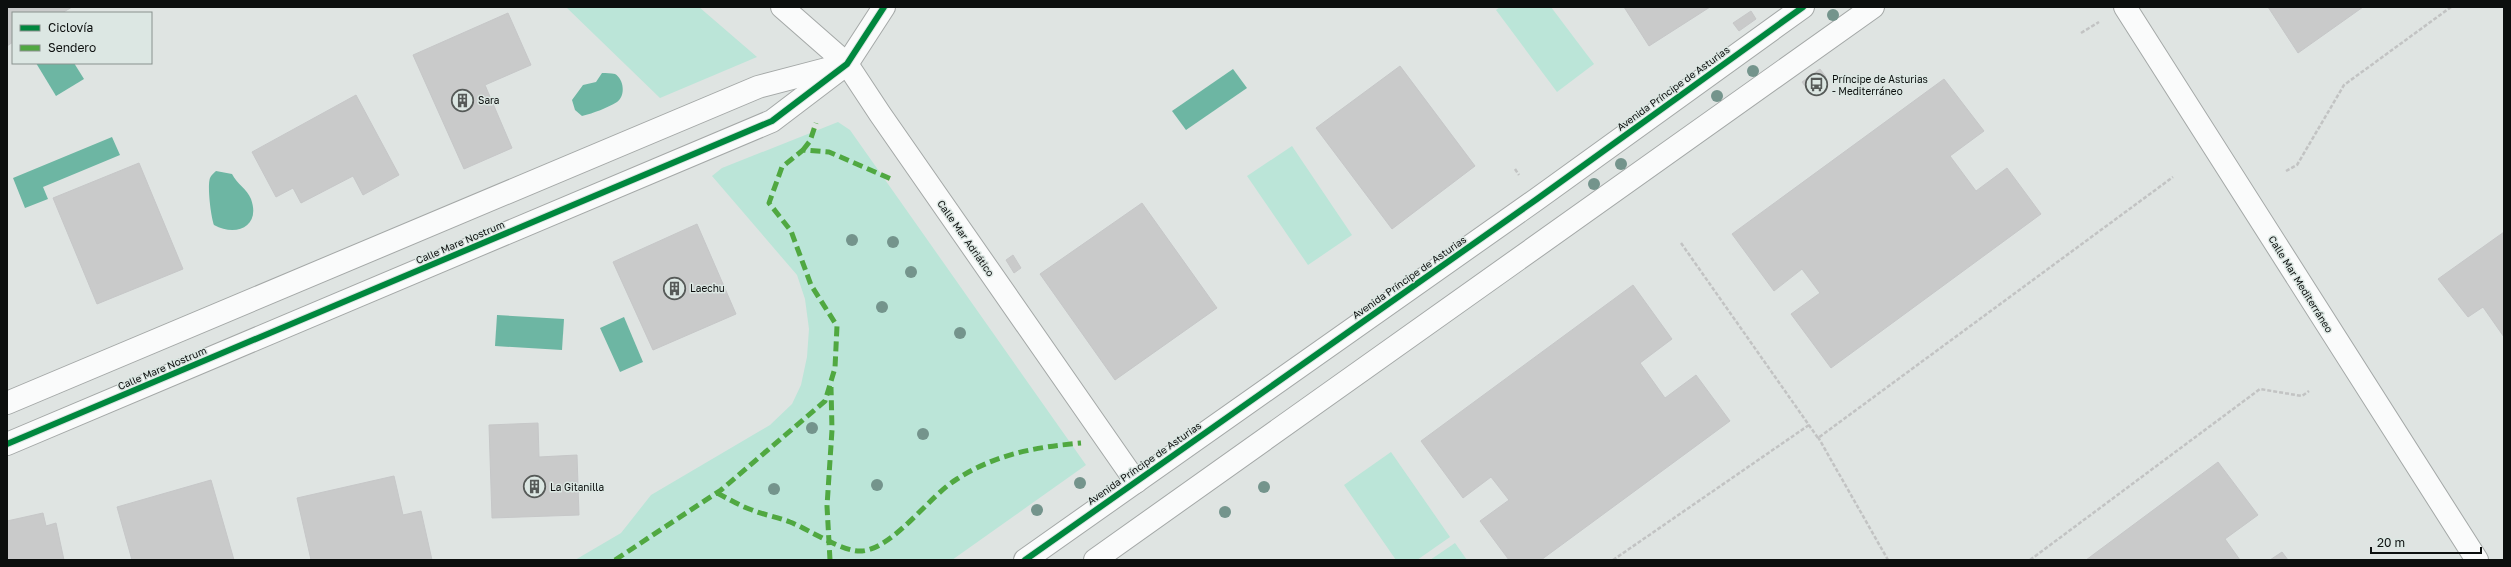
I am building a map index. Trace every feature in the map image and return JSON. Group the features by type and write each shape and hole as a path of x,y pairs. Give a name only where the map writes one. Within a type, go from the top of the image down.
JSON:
{"street":[{"name":"Calle Mar Adriático","path":"782,7 847,64 880,114 1136,482"},
{"name":"Calle Mare Nostrum","path":"7,444 772,121 847,64 884,7"},
{"name":"Avenida Príncipe de Asturias","path":"1025,560 1537,200 1803,7"},
{"path":"1095,560 1873,7"},
{"name":"Calle Mar Mediterráneo","path":"2126,7 2477,560"},
{"path":"7,402 758,87 847,64"}],"path":[{"path":"2286,171 2297,165 2344,85 2451,7"},
{"path":"2081,33 2101,21"},
{"path":"1818,437 2173,177"},
{"path":"1681,243 1818,437 1888,560"},
{"path":"2030,560 2260,389 2302,396 2309,391"},
{"path":"1613,560 1809,425"}],"shaded area":[{"path":"566,7 699,7 757,57 660,98"},
{"path":"1500,7 1551,7 1594,64 1557,92 1496,10"},
{"path":"37,64 75,64 84,79 56,96"},
{"path":"1233,69 1247,88 1186,130 1172,111"},
{"path":"602,73 615,74 618,76 623,88 622,96 617,102 609,106 582,116 575,110 572,100 583,85 596,82"},
{"path":"838,122 850,130 1086,465 952,560 575,560 621,533 651,495 770,425 792,404 801,385 807,357 809,329 805,299 797,275 712,176 722,168"},
{"path":"112,137 120,155 43,187 48,199 25,208 13,178"},
{"path":"1292,146 1352,235 1308,265 1247,176"},
{"path":"216,171 232,174 245,189 251,199 253,217 244,227 230,230 214,225 209,194 209,182 210,178"},
{"path":"497,315 564,319 562,350 495,346"},
{"path":"624,317 643,362 620,372 600,328"},
{"path":"1391,452 1450,537 1417,560 1396,560 1344,485"},
{"path":"1455,543 1467,560 1430,560"}],"building":[{"path":"7,7 72,7 64,12 12,12 12,43 7,46"},
{"path":"1624,7 1710,7 1649,46"},
{"path":"2268,7 2363,7 2298,53"},
{"path":"1751,11 1756,19 1739,31 1733,23"},
{"name":"Sara","path":"508,13 531,65 485,85 512,148 464,169 413,55"},
{"path":"1400,66 1475,166 1392,229 1316,128"},
{"path":"1820,69 1826,77 1808,90 1802,82"},
{"path":"1944,79 1984,131 1950,156 1976,191 2007,168 2041,214 1831,368 1791,314 1820,293 1802,269 1774,291 1732,234"},
{"path":"356,95 399,175 363,195 353,176 301,203 293,188 276,197 252,152"},
{"path":"139,163 183,269 97,304 53,198"},
{"path":"1142,203 1217,308 1115,380 1040,274"},
{"name":"Laechu","path":"697,224 736,314 653,350 613,262"},
{"path":"2504,232 2504,337 2483,307 2468,317 2438,279"},
{"path":"1013,255 1021,268 1014,273 1006,260"},
{"path":"1633,285 1672,339 1640,363 1665,398 1696,375 1730,421 1541,560 1509,560 1480,521 1509,500 1491,477 1463,498 1421,441"},
{"name":"La Gitanilla","path":"538,423 539,457 577,455 579,515 492,518 489,425"},
{"path":"2218,462 2258,515 2225,539 2240,560 2086,560"},
{"path":"394,476 403,515 421,511 432,560 311,560 297,498"},
{"path":"211,480 234,560 132,560 117,507"},
{"path":"43,513 46,526 56,523 64,560 7,560 7,521"},
{"path":"2282,552 2288,560 2270,560"}],"marked path":[{"path":"803,150 810,141 816,123"},
{"path":"615,560 721,490 825,401 835,368 837,326 811,285 791,231 769,203 782,167 803,150 829,152 891,179"},
{"path":"830,560 827,506 832,430 831,387"},
{"path":"717,493 748,508 798,525 836,545 854,551 862,551 874,548 886,541 899,531 946,487 957,479 986,463 1017,453 1081,443"}],"cycle path":[{"path":"7,444 772,121 847,64 884,7"},
{"path":"1025,560 1537,199 1803,7"}],"place":[{"name":"Príncipe de Asturias - Mediterráneo","path":"1816,85"},
{"name":"Sara","path":"462,100"},
{"name":"Laechu","path":"675,288"},
{"name":"La Gitanilla","path":"535,487"}]}
